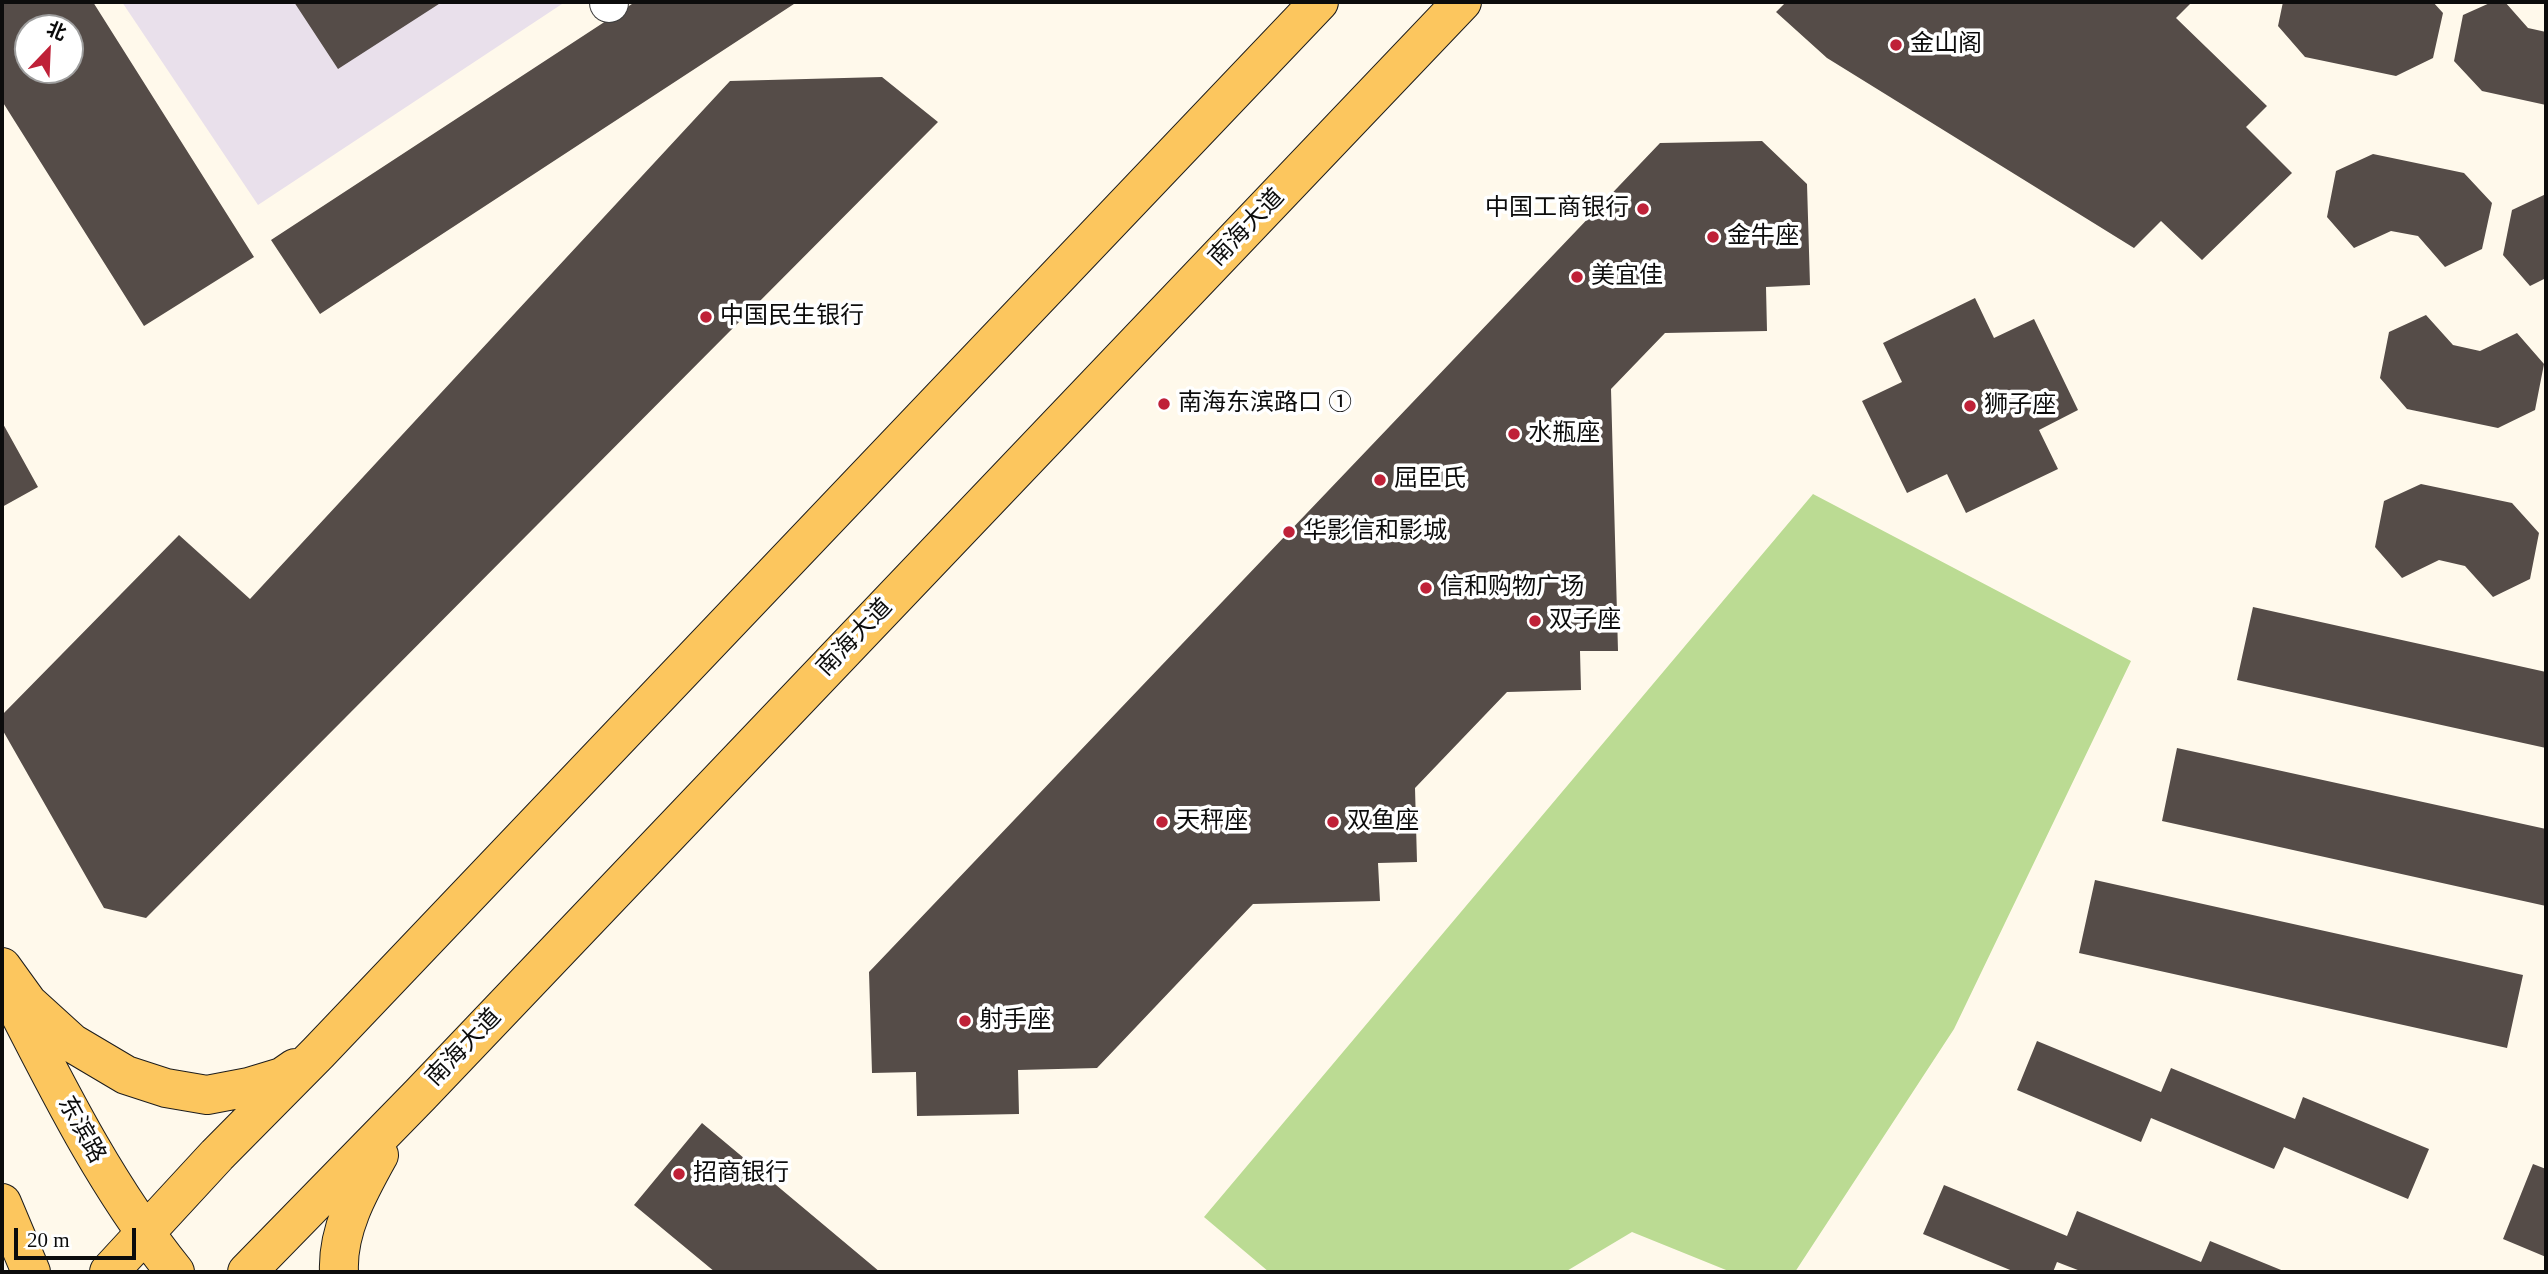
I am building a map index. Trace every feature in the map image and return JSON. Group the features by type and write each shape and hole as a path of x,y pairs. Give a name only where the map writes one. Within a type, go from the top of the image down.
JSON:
{"main road":[{"path":"109,1272 1319,2"},
{"name":"南海大道","path":"247,1272 420,1095 1462,2"},
{"path":"2,967 28,1003 72,1043 125,1075 166,1088 207,1095 249,1087 282,1077 318,1054"},
{"name":"东滨路","path":"2,979 74,1119 144,1234 175,1272"},
{"path":"340,1272 339,1262 347,1221 360,1189 380,1153 420,1095"},
{"path":"2,1203 31,1272"}],"shaded area":[{"path":"122,2 565,2 258,205"}],"green space":[{"path":"1813,494 2131,661 1954,1029 1795,1272 1731,1272 1632,1232 1565,1272 1269,1272 1204,1217"}],"building":[{"path":"2,2 93,2 254,257 144,326 2,101"},
{"path":"294,2 442,2 338,69"},
{"path":"635,2 797,2 320,314 271,240"},
{"path":"1786,2 2192,2 2176,18 2267,106 2246,127 2292,173 2202,260 2161,221 2134,248 1827,58 1776,12"},
{"path":"2283,2 2433,2 2443,13 2433,58 2396,76 2305,57 2278,26"},
{"path":"2492,2 2505,2 2528,28 2546,32 2546,105 2482,91 2454,61 2463,15"},
{"path":"882,77 938,122 146,918 104,908 2,729 2,715 179,535 250,599 730,81"},
{"name":"信和购物广场","path":"1762,141 1807,184 1810,285 1766,287 1767,331 1665,333 1611,389 1618,651 1580,651 1581,690 1507,692 1415,788 1417,862 1378,863 1380,901 1253,904 1097,1068 1018,1070 1019,1114 917,1116 916,1072 872,1073 869,972 1660,143"},
{"path":"2373,154 2464,173 2492,203 2482,249 2445,267 2418,236 2391,231 2354,248 2327,217 2336,171"},
{"path":"2546,194 2546,278 2530,286 2503,255 2512,210"},
{"name":"狮子座","path":"1975,298 1994,338 2034,319 2078,410 2039,430 2058,469 1966,513 1947,474 1907,493 1862,401 1902,382 1883,343"},
{"path":"2426,315 2453,345 2480,351 2517,333 2544,364 2535,410 2498,428 2407,409 2380,378 2389,332"},
{"path":"2,422 38,487 2,507"},
{"path":"2421,484 2512,503 2539,533 2530,579 2493,597 2465,566 2439,560 2402,578 2375,547 2384,501"},
{"path":"2253,607 2546,672 2546,748 2237,680"},
{"path":"2177,748 2546,829 2546,906 2162,821"},
{"path":"2095,880 2523,975 2507,1048 2079,953"},
{"path":"2037,1041 2161,1092 2171,1068 2295,1119 2303,1097 2429,1149 2408,1199 2284,1147 2274,1169 2151,1118 2141,1142 2017,1090"},
{"path":"702,1123 880,1272 715,1272 634,1205"},
{"path":"2533,1164 2546,1169 2546,1257 2503,1239"},
{"path":"1944,1185 2067,1236 2077,1211 2201,1262 2210,1241 2286,1272 2083,1272 2057,1262 2053,1272 2015,1272 1923,1234"}],"place":[{"name":"金山阁","path":"1896,45"},
{"name":"中国工商银行","path":"1643,209"},
{"name":"金牛座","path":"1713,237"},
{"name":"美宜佳","path":"1577,277"},
{"name":"中国民生银行","path":"706,317"},
{"name":"南海东滨路口 ①","path":"1164,404"},
{"name":"狮子座","path":"1970,406"},
{"name":"水瓶座","path":"1514,434"},
{"name":"屈臣氏","path":"1380,480"},
{"name":"华影信和影城","path":"1289,532"},
{"name":"信和购物广场","path":"1426,588"},
{"name":"双子座","path":"1535,621"},
{"name":"天秤座","path":"1162,822"},
{"name":"双鱼座","path":"1333,822"},
{"name":"射手座","path":"965,1021"},
{"name":"招商银行","path":"679,1174"}]}
